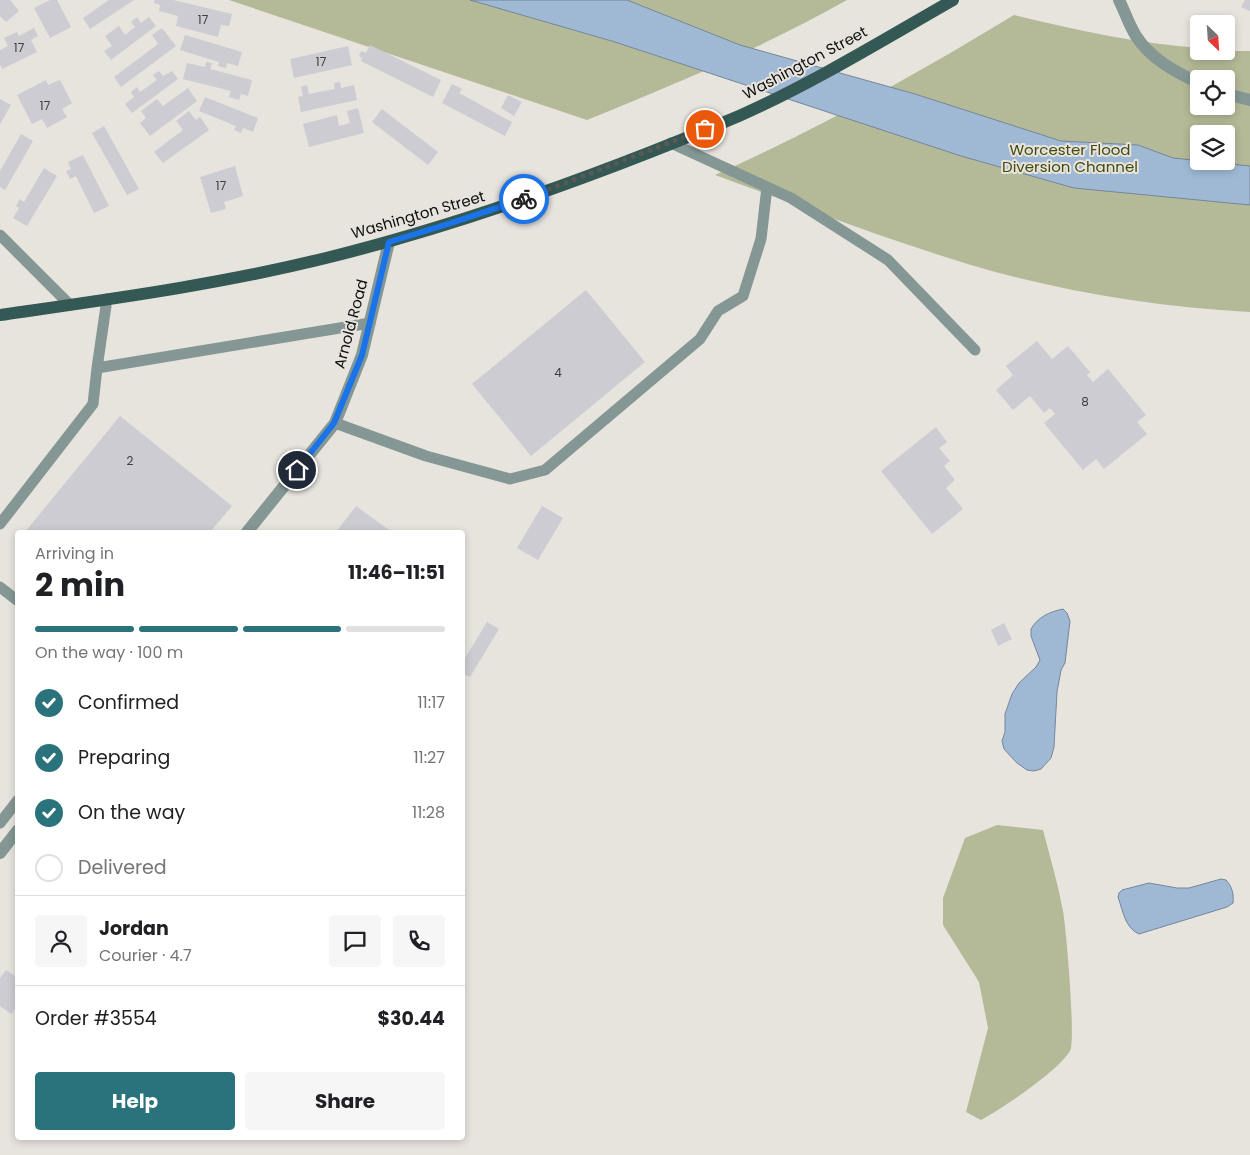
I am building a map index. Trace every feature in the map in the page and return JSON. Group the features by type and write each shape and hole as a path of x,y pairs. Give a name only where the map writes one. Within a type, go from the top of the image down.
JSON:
{"main road":[{"name":"Washington Street","path":"0,315 162,291 268,271 389,242 506,205 740,115 804,84 953,0"}],"street":[{"path":"1119,0 1131,27 1142,44 1168,67 1190,78"},
{"path":"1235,96 1250,100"},
{"name":"Arnold Road","path":"249,530 334,423 362,355 389,242"},
{"path":"0,853 15,834"}],"lane":[{"path":"671,142 791,198 888,260 975,350"},
{"path":"334,423 426,456 510,479 545,470 700,339 718,311 743,296 761,239 767,187"},
{"path":"0,235 70,305"},
{"path":"0,524 93,404 107,299"},
{"path":"97,368 370,323"},
{"path":"0,587 15,599"},
{"path":"0,823 15,804"}],"green space":[{"path":"229,0 847,0 784,34 686,79 587,120"},
{"name":"Worcester Flood Diversion Channel","path":"1014,15 1106,35 1190,47 1190,60 1235,60 1235,51 1250,51 1250,312 1215,310 1109,297 1005,275 843,222 715,175 792,139 904,79"},
{"path":"997,825 1043,830 1063,911 1070,984 1072,1043 1070,1051 1064,1059 1043,1078 981,1120 966,1112 988,1028 979,982 943,925 943,898 965,838"}],"water":[{"path":"470,0 627,0 740,45 915,94 1061,141 1138,145 1173,158 1190,160 1190,170 1235,170 1235,164 1250,166 1250,205 1074,188 961,156 615,42"},
{"path":"1063,609 1070,621 1065,663 1061,670 1057,692 1054,747 1051,758 1041,769 1027,770 1017,763 1004,749 1002,741 1005,732 1005,714 1012,694 1019,683 1036,667 1040,660 1031,636 1031,629 1044,616"},
{"path":"1221,879 1226,880 1231,888 1233,903 1227,907 1139,934 1128,923 1118,897 1122,890 1149,883 1189,888"}],"building":[{"path":"0,0 10,0 19,11 6,22 0,16"},
{"path":"50,0 57,0 71,27 50,38 34,8"},
{"path":"109,0 134,0 90,29 83,18"},
{"path":"155,0 173,0 232,14 229,26 221,25 218,37 176,26 178,16 159,11 160,5 154,3"},
{"path":"1245,0 1250,0 1250,11 1241,7"},
{"path":"137,17 141,23 149,17 156,26 111,60 104,51 112,46 105,36 119,26 125,35 135,27 131,22"},
{"path":"34,28 38,36 31,40 37,52 2,69 0,50 8,46 4,38 17,32 19,36"},
{"path":"162,28 176,46 121,87 114,77 158,44 152,35"},
{"path":"185,35 242,52 238,66 227,63 226,68 218,66 219,62 180,50"},
{"path":"370,45 441,80 433,97 361,61 362,58 359,56 361,51 366,53"},
{"path":"348,46 352,65 294,78 290,59"},
{"path":"206,62 212,63 210,69 252,80 248,96 241,94 239,100 229,97 231,91 183,79 187,63 205,67"},
{"path":"159,71 163,76 172,71 178,79 132,113 125,104 134,97 131,92 137,87 140,92 157,80 153,75"},
{"path":"46,80 48,85 60,80 72,103 62,109 67,117 47,128 42,119 32,124 17,95"},
{"path":"340,82 341,88 354,85 357,100 301,112 298,97 303,96 301,87 307,85 309,94 335,89 334,83"},
{"path":"452,84 462,89 459,93 512,122 505,136 442,103"},
{"path":"188,88 197,101 150,136 140,123 146,118 141,111 157,99 163,106"},
{"path":"508,95 522,102 514,116 501,108"},
{"path":"205,97 258,118 253,132 243,128 241,133 234,130 236,126 199,111"},
{"path":"0,99 11,105 0,124"},
{"path":"358,108 364,133 309,147 303,124 337,115 339,126 350,123 347,111"},
{"path":"382,109 438,152 428,165 372,122"},
{"path":"189,111 196,120 200,117 209,130 163,163 154,152 183,130 176,121"},
{"path":"104,126 139,189 127,195 92,133"},
{"path":"21,134 33,141 5,190 0,187 0,171"},
{"path":"83,155 109,206 94,213 76,176 70,179 66,171 71,169 68,162"},
{"path":"235,166 243,196 224,202 226,209 211,213 200,177"},
{"path":"44,168 57,176 27,226 13,218 19,208 16,206 20,199 24,202"},
{"path":"586,290 645,362 531,456 472,384"},
{"path":"1037,341 1052,359 1068,346 1090,372 1087,375 1093,382 1108,369 1146,415 1137,422 1147,434 1104,469 1096,459 1083,470 1044,423 1055,414 1050,408 1044,413 1030,396 1013,410 996,390 1013,375 1006,366"},
{"path":"120,416 232,506 212,530 27,530"},
{"path":"936,427 947,442 939,448 950,461 944,466 955,480 946,488 963,509 932,534 881,471"},
{"path":"356,506 389,530 338,530"},
{"path":"542,506 563,518 538,560 517,548"},
{"path":"487,622 499,629 470,677 465,674 465,658"},
{"path":"1004,623 1012,639 998,646 991,630"},
{"path":"6,970 15,976 15,1009 11,1014 0,1006 0,978"}],"way so far":[{"path":"524,199 705,129"}],"route":[{"path":"297,470 334,423 362,355 389,242 524,199"}]}
